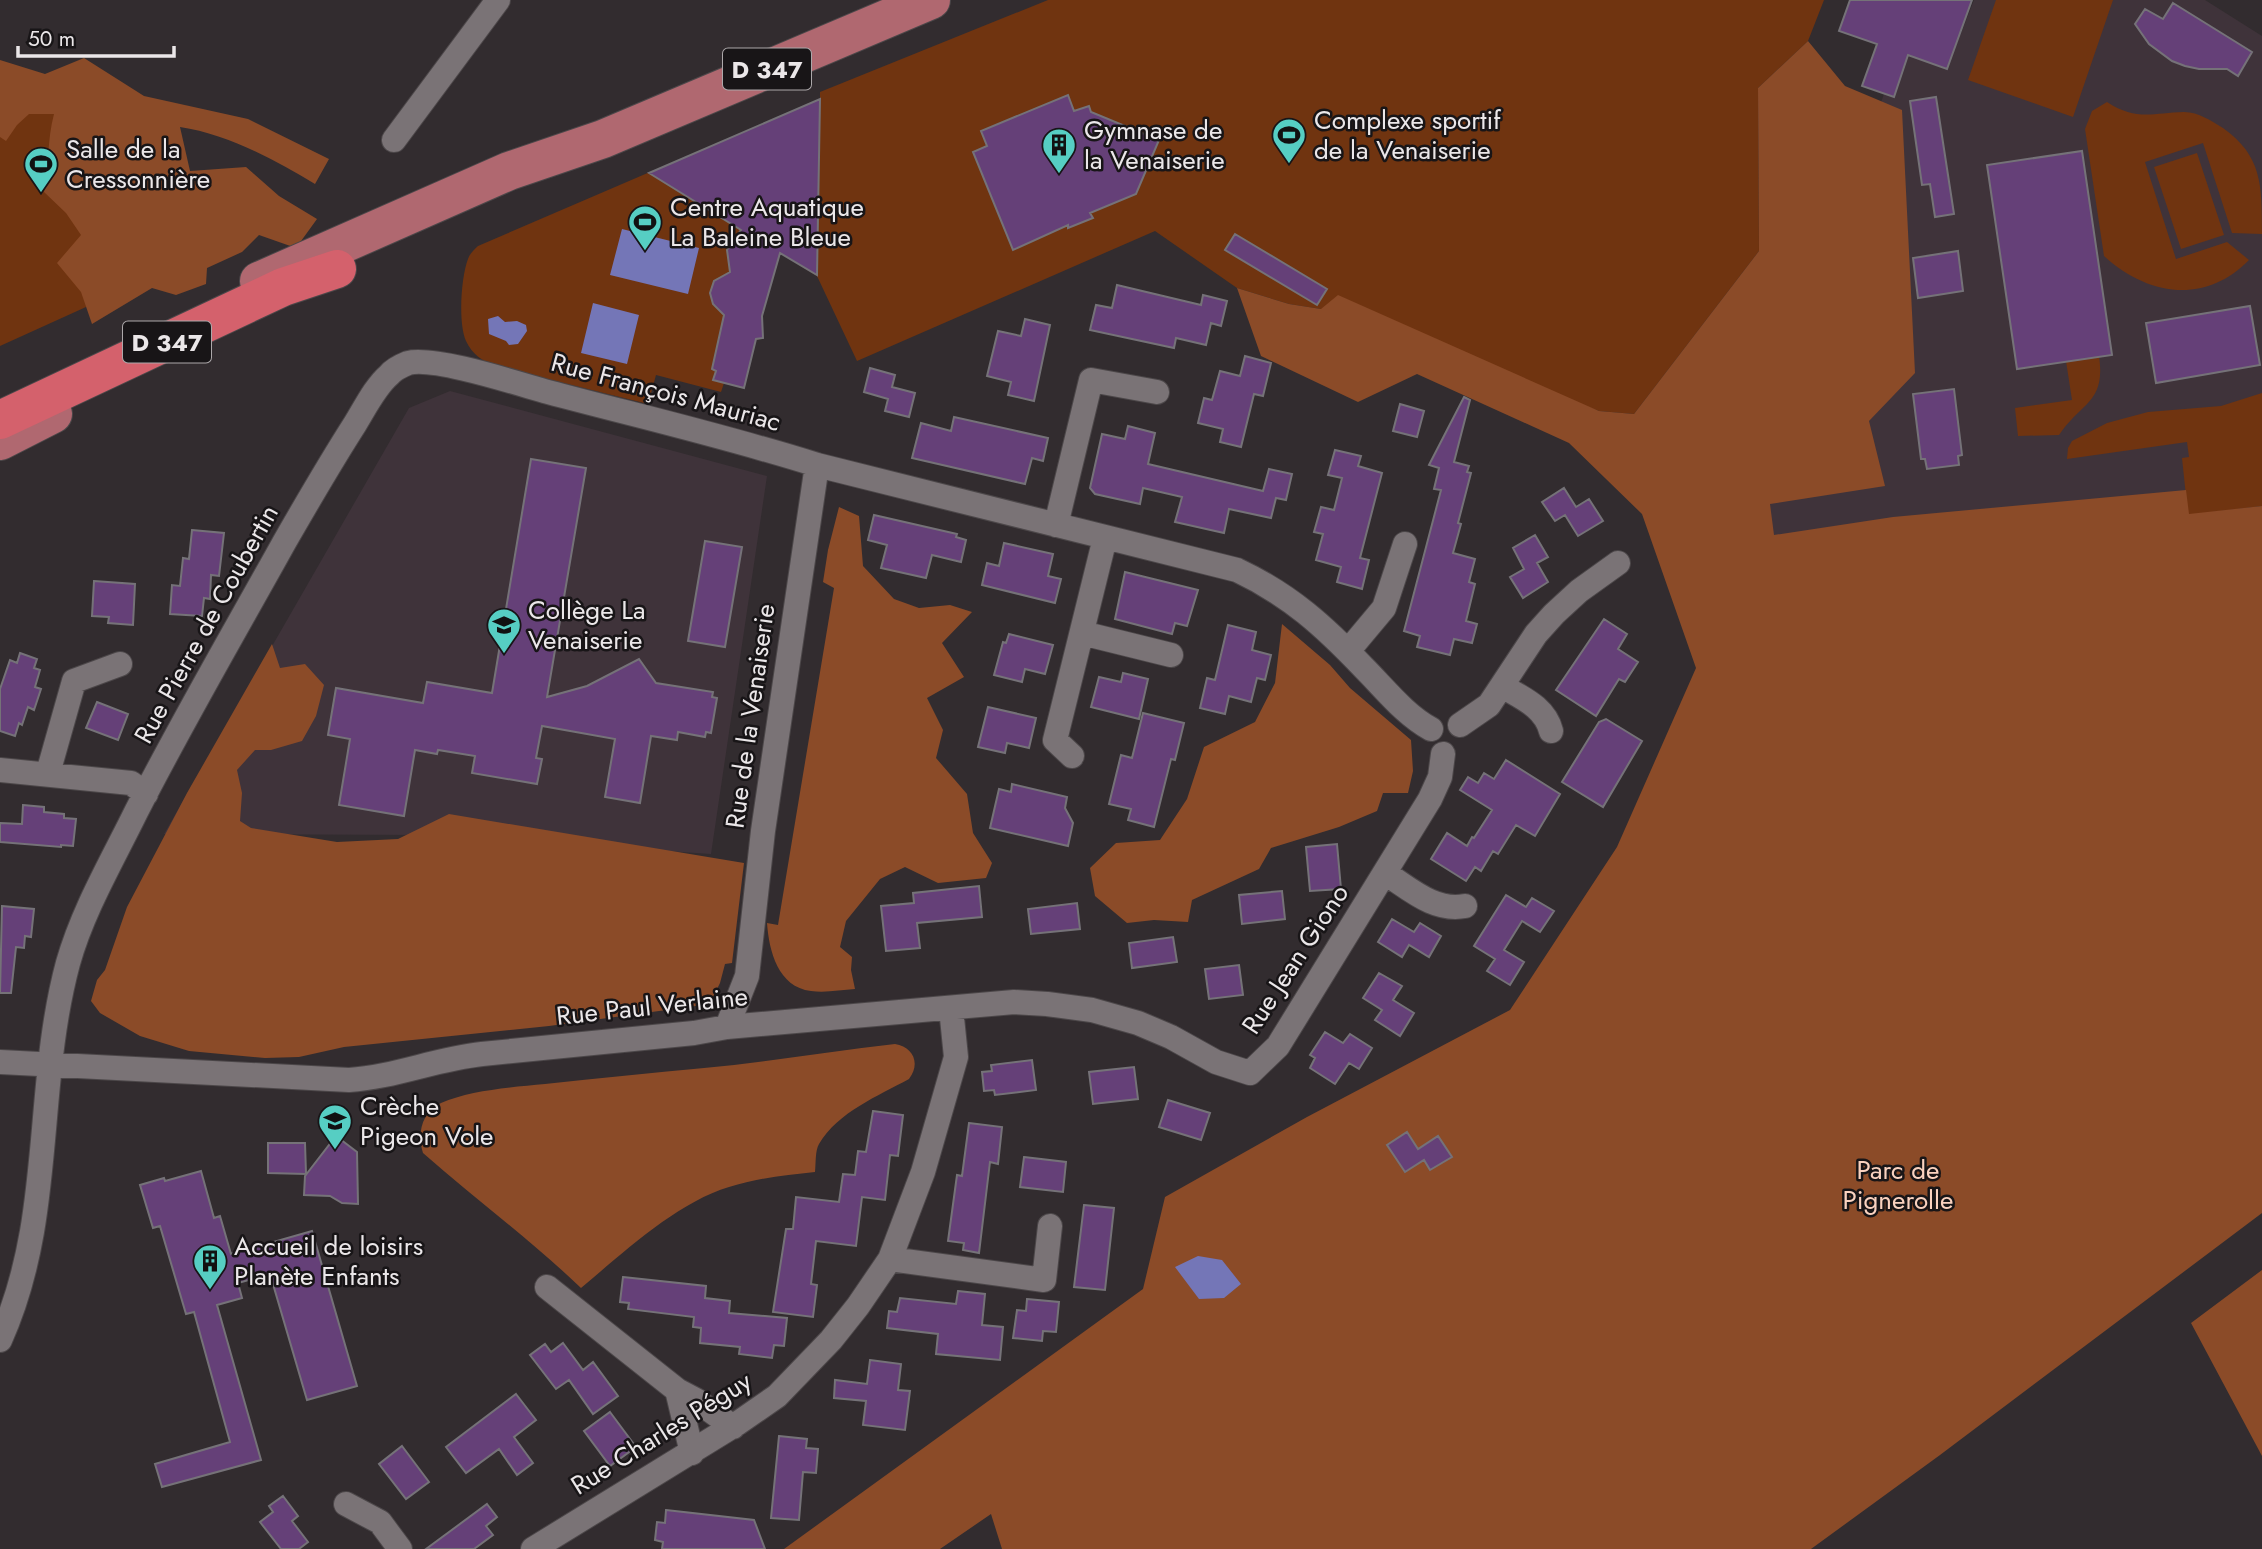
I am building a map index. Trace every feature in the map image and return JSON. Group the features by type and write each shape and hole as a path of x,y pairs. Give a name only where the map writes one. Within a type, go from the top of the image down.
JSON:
{"highway":[{"name":"D 347","path":"0,420 283,287 337,270"}],"main road":[{"name":"D 347","path":"0,402 320,253 509,171 603,139 932,0"},
{"path":"0,441 290,298 337,270 517,186 603,139"}],"street":[{"path":"394,141 498,0"},
{"name":"Rue François Mauriac","path":"318,483 388,375 407,363 426,362 753,445 817,465 1237,570 1289,598 1348,651 1409,713 1431,729"},
{"path":"1056,525 1091,380 1157,392"},
{"name":"Rue de la Venaiserie","path":"727,1027 747,976 765,815 817,465"},
{"name":"Rue Pierre de Coubertin","path":"0,1340 17,1294 33,1232 41,1177 49,1065 69,962 110,860 318,483"},
{"path":"1072,757 1055,740 1105,538"},
{"path":"1348,651 1384,608 1405,544"},
{"path":"1460,725 1484,709 1503,685 1520,656 1554,614 1618,562"},
{"path":"1082,633 1171,654"},
{"path":"48,773 74,681 120,664"},
{"path":"1503,685 1539,709 1551,731"},
{"path":"1443,720 1452,720 1460,725 1464,736 1462,746 1453,754 1443,754 1435,750 1430,743 1431,729 1443,720"},
{"name":"Rue Jean Giono","path":"1250,1073 1278,1046 1434,792 1443,754"},
{"path":"0,770 131,783 146,794"},
{"name":"Rue Jean Giono","path":"1384,873 1434,904 1449,908 1465,906"},
{"path":"747,976 758,1001 773,1023"},
{"name":"Rue Paul Verlaine","path":"0,1062 349,1080 396,1074 464,1056 694,1033 727,1027 1025,1002 1092,1010 1138,1023 1171,1037 1216,1062 1250,1073"},
{"name":"Rue Charles Péguy","path":"533,1549 692,1453 777,1396 822,1350 858,1306 890,1259 923,1172 953,1073 956,1047 951,1008"},
{"path":"890,1259 1044,1280 1050,1226"},
{"path":"547,1287 677,1390 696,1399 733,1427"},
{"path":"677,1390 692,1453"},
{"path":"346,1504 380,1522 400,1549"}],"shaded area":[{"name":"Complexe sportif de la Venaiserie","path":"1048,0 1824,0 1808,41 1758,88 1759,251 1634,414 1599,411 1321,309 1289,304 1237,288 1155,231 857,361 817,276 780,253 762,316 763,338 756,340 744,388 724,383 721,392 656,375 648,404 495,366 486,362 468,346 462,324 462,288 468,259 478,246 820,99 820,92"},
{"path":"1974,0 2205,0 2262,36 2262,506 1759,578 1765,440 1884,94 1894,96 1908,55 1947,69"},
{"path":"1996,0 2113,0 2073,117 1968,80"},
{"name":"Salle de la Cressonnière","path":"80,78 86,307 0,346 0,80"},
{"path":"2107,102 2136,114 2189,112 2200,115 2223,128 2246,149 2260,186 2262,234 2232,233 2203,143 2145,162 2176,259 2227,242 2249,260 2232,274 2214,284 2176,290 2139,280 2104,256 2085,129 2092,111"},
{"path":"2197,153 2224,235 2181,249 2154,167"},
{"path":"2099,356 2099,384 2095,393 2059,435 2018,436 2015,408 2072,400 2066,361"},
{"name":"Collège La Venaiserie","path":"450,391 767,476 711,854 432,835 164,834 409,408"},
{"path":"2262,393 2262,506 2188,515 2182,458 2189,457 2187,442 2067,459 2072,441 2107,423 2148,412 2221,406"}],"green space":[{"name":"Parc de Pignerolle","path":"1808,41 1845,86 1902,110 1915,373 1869,421 1885,486 1770,504 1774,535 1893,517 2186,490 2189,514 2262,506 2262,1213 1811,1549 1002,1549 991,1514 940,1549 784,1549 1143,1289 1165,1197 1307,1117 1510,1010 1617,847 1696,668 1642,514 1569,443 1417,374 1358,402 1261,356 1237,288 1289,304 1321,309 1338,295 1599,411 1634,414 1759,251 1758,88"},
{"path":"84,58 144,96 248,119 329,159 315,184 250,149 215,135 180,127 190,171 246,167 279,196 317,219 296,248 259,235 242,252 207,268 206,284 176,295 152,288 92,324 81,292 57,263 81,235 66,213 44,192 54,114 29,114 6,141 0,137 0,60 45,74"},
{"path":"839,507 859,516 863,566 894,599 919,608 950,605 972,612 942,643 964,677 927,698 943,730 936,758 967,794 973,833 992,863 986,878 938,883 905,867 880,879 846,921 840,947 852,957 851,970 855,989 816,992 790,983 783,975 773,956 767,923 778,925 834,588 823,582"},
{"path":"1282,624 1330,665 1350,688 1411,740 1413,771 1408,793 1383,793 1377,811 1339,827 1271,848 1259,869 1192,900 1188,922 1154,920 1127,923 1095,896 1090,868 1116,843 1160,840 1187,799 1204,747 1255,722 1275,683"},
{"path":"272,644 280,668 305,664 324,685 316,716 302,741 271,750 255,750 237,770 242,793 240,821 251,828 337,842 398,839 449,814 744,863 732,963 725,964 713,997 703,1005 549,1026 344,1047 299,1057 265,1058 189,1051 140,1036 100,1013 91,1001 127,907 187,793"},
{"path":"895,1044 911,1052 915,1062 913,1073 909,1079 848,1114 827,1133 818,1147 815,1172 750,1181 709,1194 651,1230 581,1288 423,1153 421,1146 422,1125 434,1107 478,1092 728,1066"},
{"path":"2262,1270 2262,1456 2191,1323"}],"water":[{"path":"622,229 699,248 688,294 610,275"},
{"path":"593,303 639,315 627,364 581,353"},
{"path":"498,316 505,322 517,321 526,325 527,331 518,344 509,345 489,334 488,319"},
{"path":"1198,1256 1222,1260 1241,1284 1224,1298 1199,1299 1175,1267"}],"building":[{"path":"1850,0 1972,0 1947,69 1908,55 1894,97 1862,86 1877,44 1839,31"},
{"path":"2173,3 2252,52 2238,76 2227,69 2185,66 2172,61 2149,44 2135,24 2145,9 2163,19"},
{"name":"Gymnase de la Venaiserie","path":"1068,95 1074,111 1089,106 1091,112 1159,140 1136,194 1090,213 1093,218 1068,228 1068,225 1013,250 973,152 987,146 981,131"},
{"path":"1936,97 1954,214 1935,217 1930,184 1922,185 1910,101"},
{"path":"820,99 817,275 780,253 762,316 763,338 756,339 744,388 713,380 716,371 712,369 724,315 713,304 710,293 714,281 730,272 727,250 741,230 649,173"},
{"path":"2082,151 2112,355 2017,369 1987,165"},
{"path":"1235,234 1327,289 1317,305 1225,250"},
{"path":"1958,251 1963,291 1918,298 1913,258"},
{"path":"1117,285 1201,305 1203,295 1227,301 1221,326 1211,323 1206,345 1176,338 1174,348 1090,330 1096,305 1112,308"},
{"path":"2250,306 2260,365 2156,383 2146,323"},
{"path":"1025,319 1050,325 1034,401 1008,395 1011,382 987,376 998,331 1021,336"},
{"path":"1245,356 1271,363 1263,396 1254,394 1241,447 1220,442 1223,429 1198,423 1204,398 1212,400 1220,371 1240,376"},
{"path":"870,368 895,375 892,387 915,393 909,417 885,411 888,399 864,392"},
{"path":"1954,389 1962,455 1958,456 1959,465 1927,469 1925,459 1921,459 1913,394"},
{"path":"1464,397 1470,400 1454,462 1469,466 1467,472 1471,473 1453,553 1475,559 1469,582 1475,584 1466,621 1477,624 1472,643 1454,639 1450,655 1417,647 1420,636 1404,631 1441,490 1434,489 1439,468 1429,465"},
{"path":"1400,404 1424,411 1417,437 1393,431"},
{"path":"954,417 1048,438 1043,461 1032,458 1025,484 912,458 921,423 951,431"},
{"path":"1128,426 1155,433 1148,464 1263,491 1269,469 1292,474 1286,500 1276,498 1271,518 1229,509 1224,533 1175,522 1182,497 1143,488 1140,504 1095,494 1090,488 1102,434 1125,439"},
{"path":"1335,450 1361,456 1358,466 1382,473 1360,558 1369,560 1362,589 1337,582 1341,567 1316,560 1323,534 1314,532 1321,507 1334,510 1342,478 1328,475"},
{"path":"531,459 586,468 547,697 587,686 639,659 656,683 713,692 712,697 717,698 711,733 706,732 705,737 678,732 677,740 651,736 640,803 605,797 615,739 542,726 536,758 542,759 537,784 472,773 475,756 438,750 437,754 415,750 404,816 339,805 350,739 328,735 336,688 423,703 427,682 492,693"},
{"path":"1564,488 1576,507 1589,499 1603,521 1578,536 1565,515 1555,521 1542,502"},
{"path":"874,515 957,534 956,537 966,540 961,562 932,555 926,578 881,568 887,545 868,540"},
{"path":"192,530 224,533 219,576 211,575 210,599 204,598 202,616 170,614 172,585 180,586 183,558 189,559"},
{"path":"1535,535 1548,557 1537,563 1548,582 1523,598 1510,577 1524,569 1513,548"},
{"path":"705,541 742,547 725,647 688,641"},
{"path":"1004,543 1053,554 1048,576 1061,579 1055,603 982,585 987,563 999,566"},
{"path":"1125,572 1198,590 1187,626 1175,623 1172,634 1115,619"},
{"path":"94,581 135,584 133,625 108,623 109,617 92,616"},
{"path":"1604,619 1627,634 1618,649 1638,662 1625,682 1619,679 1596,716 1556,690"},
{"path":"1228,625 1256,632 1252,650 1271,655 1265,680 1257,678 1251,702 1229,696 1225,714 1200,708 1207,678 1215,680"},
{"path":"1009,634 1053,645 1045,674 1025,669 1022,682 994,675 1003,642 1006,643"},
{"path":"20,653 37,659 34,668 40,670 35,687 41,689 34,710 28,707 15,736 0,731 0,689 10,660 17,663"},
{"path":"1123,673 1148,679 1139,719 1091,707 1099,677 1121,682"},
{"path":"97,702 128,714 118,740 86,728"},
{"path":"988,707 1036,718 1029,748 1007,743 1005,753 978,747"},
{"path":"1143,713 1184,723 1175,760 1171,759 1154,827 1128,820 1131,809 1109,804 1121,755 1132,758"},
{"path":"1606,719 1642,741 1603,807 1562,782 1599,722"},
{"path":"1506,760 1560,794 1535,836 1516,825 1498,854 1493,851 1481,871 1475,867 1466,881 1431,859 1447,833 1467,846 1472,837 1474,838 1492,810 1460,790 1468,777 1478,783 1484,773 1494,779"},
{"path":"1012,784 1067,797 1065,808 1073,823 1068,846 990,828 999,789 1011,792"},
{"path":"23,805 44,807 44,812 64,814 64,818 76,819 73,846 0,842 0,823 22,824"},
{"path":"1337,844 1341,889 1310,891 1306,847"},
{"path":"979,886 982,917 917,923 920,948 886,951 881,906 914,903 913,893"},
{"path":"1282,891 1285,919 1242,924 1239,895"},
{"path":"1506,895 1526,907 1532,898 1554,911 1540,932 1522,921 1504,950 1524,962 1510,985 1487,971 1495,959 1474,946"},
{"path":"1077,903 1080,929 1031,934 1028,909"},
{"path":"2,906 34,909 31,937 25,936 24,948 16,947 11,993 0,993"},
{"path":"1392,919 1414,932 1420,923 1441,936 1429,957 1409,945 1402,957 1378,942"},
{"path":"1173,937 1177,962 1132,968 1129,943"},
{"path":"1239,965 1243,995 1209,999 1205,969"},
{"path":"1379,973 1402,986 1393,1000 1414,1013 1400,1036 1375,1020 1382,1010 1363,998"},
{"path":"1325,1032 1343,1043 1350,1034 1372,1048 1359,1069 1349,1063 1335,1084 1310,1068 1315,1058 1310,1055"},
{"path":"1032,1060 1036,1090 995,1095 994,1090 984,1091 982,1072 992,1071 991,1065"},
{"path":"1134,1067 1138,1099 1093,1104 1089,1072"},
{"path":"1168,1100 1210,1113 1201,1140 1159,1127"},
{"path":"873,1111 903,1115 898,1156 890,1155 885,1200 862,1197 856,1246 816,1241 811,1284 817,1285 813,1317 773,1312 786,1229 793,1229 796,1197 839,1202 843,1174 855,1175 858,1151 866,1152"},
{"path":"969,1123 1002,1127 998,1164 990,1162 979,1253 963,1250 964,1243 948,1241 957,1175 962,1176"},
{"path":"1407,1132 1418,1149 1438,1136 1452,1157 1430,1170 1424,1160 1405,1172 1387,1145"},
{"path":"336,1136 357,1152 358,1204 342,1203 330,1196 304,1195 305,1176"},
{"path":"268,1143 305,1143 306,1174 268,1173"},
{"path":"1024,1157 1066,1162 1063,1192 1020,1187"},
{"name":"Accueil de loisirs Planète Enfants","path":"201,1171 214,1218 220,1216 231,1254 312,1231 357,1386 307,1400 270,1274 238,1283 242,1298 217,1305 261,1460 162,1487 155,1464 230,1442 194,1312 186,1314 160,1226 153,1228 140,1185"},
{"path":"1084,1205 1114,1208 1105,1290 1074,1287"},
{"path":"623,1277 706,1286 705,1298 730,1301 729,1313 787,1318 784,1346 774,1345 772,1358 739,1354 740,1347 700,1343 701,1328 693,1327 694,1317 628,1309 629,1303 620,1302"},
{"path":"958,1291 985,1294 982,1325 1003,1327 1000,1360 936,1354 938,1334 887,1328 889,1311 897,1312 900,1298 956,1304"},
{"path":"1027,1299 1059,1302 1056,1332 1043,1331 1042,1341 1013,1338 1017,1310 1026,1311"},
{"path":"563,1343 583,1370 593,1362 618,1396 593,1414 569,1380 556,1389 530,1355 545,1344 551,1352"},
{"path":"870,1360 901,1364 898,1390 910,1391 905,1430 863,1425 866,1401 834,1398 835,1380 867,1384"},
{"path":"516,1394 536,1420 514,1437 533,1463 517,1475 499,1449 466,1473 446,1447"},
{"path":"610,1412 636,1447 610,1466 584,1431"},
{"path":"779,1436 807,1439 806,1448 818,1449 816,1473 803,1472 799,1520 771,1518"},
{"path":"402,1446 429,1482 406,1499 379,1464"},
{"path":"283,1496 298,1516 292,1521 308,1542 299,1549 281,1549 260,1522 273,1512 269,1506"},
{"path":"487,1504 497,1517 486,1526 493,1535 474,1549 426,1549"},
{"path":"666,1510 754,1520 765,1549 662,1549 663,1542 655,1540 657,1522 665,1523"}],"place":[{"name":"Complexe sportif de la Venaiserie","path":"1289,165"},
{"name":"Gymnase de la Venaiserie","path":"1059,175"},
{"name":"Salle de la Cressonnière","path":"41,194"},
{"name":"Centre Aquatique La Baleine Bleue","path":"645,252"},
{"name":"Collège La Venaiserie","path":"504,655"},
{"name":"Crèche Pigeon Vole","path":"335,1151"},
{"name":"Accueil de loisirs Planète Enfants","path":"210,1291"}]}
